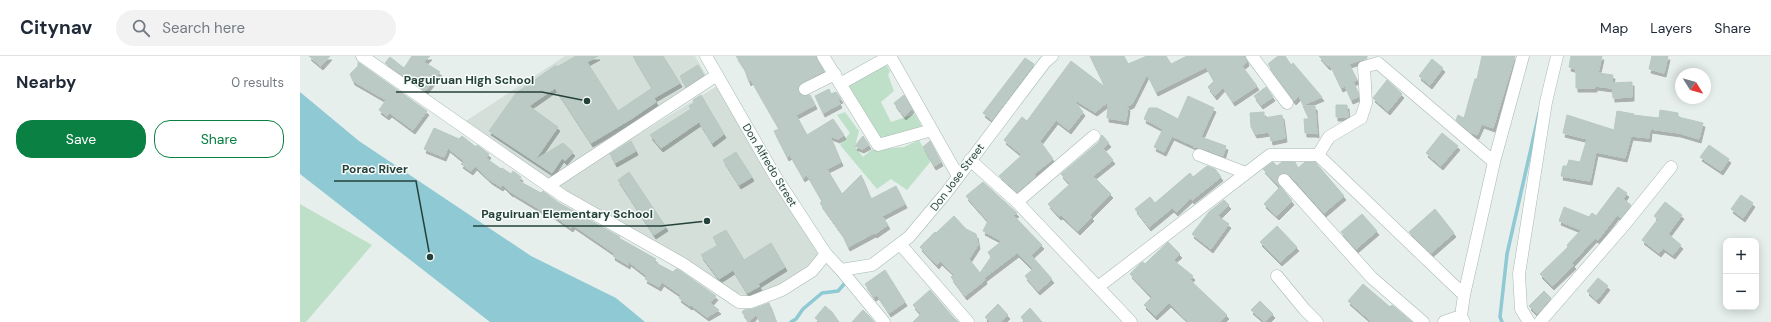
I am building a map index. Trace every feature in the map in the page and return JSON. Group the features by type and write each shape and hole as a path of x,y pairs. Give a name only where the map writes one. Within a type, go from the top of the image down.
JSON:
{"street":[{"path":"362,56 563,196 683,264 739,302 752,302 782,290 812,271 826,254"},
{"name":"Don Alfredo Street","path":"706,56 775,176 826,254 884,322"},
{"path":"823,56 878,145 932,130"},
{"path":"805,89 837,79 890,56 958,176"},
{"name":"Don Jose Street","path":"841,270 872,265 910,237 1045,62 1052,56"},
{"path":"1252,56 1287,103"},
{"path":"1444,322 1463,319 1464,296 1494,162 1523,56"},
{"path":"1529,322 1521,309 1519,274 1546,102 1557,56"},
{"path":"1318,155 1329,137 1361,118 1366,103 1364,67 1378,63 1494,162"},
{"path":"548,186 717,75"},
{"path":"1017,202 1094,136"},
{"path":"1098,287 1270,155 1318,155 1464,296"},
{"path":"1199,156 1246,174"},
{"path":"970,160 1017,202 1131,322"},
{"path":"1540,322 1625,224 1671,167"},
{"path":"1284,180 1372,278 1423,322"},
{"path":"900,244 968,322"},
{"path":"1277,276 1317,322"}],"shaded area":[{"path":"565,56 695,56 709,80 550,180 466,121"},
{"path":"717,86 820,257 785,282 759,296 747,296 733,292 557,185"}],"green space":[{"path":"885,62 890,71 888,75 894,91 881,102 891,122 915,114 923,129 878,140 848,85"},
{"path":"845,112 859,131 855,146 863,157 871,150 904,147 919,140 931,161 907,190 891,179 877,189 840,145 850,133 837,115"},
{"path":"300,204 372,245 306,322 300,322"}],"water":[{"path":"300,92 359,141 531,256 616,298 645,322 490,322 300,174"}],"building":[{"path":"309,56 330,56 321,66"},
{"path":"412,56 430,56 424,62 440,72 425,91 385,63 390,57 404,68"},
{"path":"576,56 598,56 587,62 618,111 652,88 633,56 663,56 680,83 654,98 656,102 631,119 591,143 555,88 529,106 558,127 535,160 563,143 573,152 565,161 562,158 552,173 489,131 516,93 556,65 557,67"},
{"path":"736,56 816,56 824,71 801,83 798,89 801,95 810,95 815,105 796,115 807,135 833,119 844,135 838,139 830,136 841,162 827,169 842,194 861,175 871,199 896,186 905,204 882,216 888,225 875,234 874,233 848,247 842,234 820,203 822,201 807,175 803,178 790,155 787,157 774,131 779,129 751,80 749,82 744,68"},
{"path":"1090,56 1124,56 1128,64 1147,56 1166,56 1171,64 1187,56 1245,56 1247,62 1242,66 1257,86 1233,102 1223,87 1215,96 1208,87 1214,81 1206,67 1156,92 1147,74 1132,104 1125,107 1128,107 1126,121 1107,118 1108,102 1095,112 1072,98 1083,112 1069,130 1056,120 1040,141 1053,159 1034,174 1036,176 1017,192 999,176 1022,155 1004,140 1022,117 1027,121 1071,61 1105,87"},
{"path":"1278,56 1285,56 1291,65 1293,63 1322,97 1303,105 1299,96 1294,101 1268,64"},
{"path":"1319,56 1367,56 1367,58 1349,64 1357,80 1353,82 1358,92 1358,97 1351,100 1345,86 1341,88 1330,65 1328,66"},
{"path":"1482,56 1515,56 1493,128 1482,124 1477,135 1470,132 1456,120 1458,115 1464,118 1475,79 1477,79"},
{"path":"1571,56 1602,56 1598,73 1613,75 1611,88 1595,86 1595,88 1576,88 1576,69 1569,67"},
{"path":"1652,56 1668,56 1664,73 1649,69"},
{"path":"1025,58 1034,64 992,120 983,113"},
{"path":"1432,59 1443,68 1430,85 1419,76"},
{"path":"358,62 427,111 413,130 390,113 387,116 379,110 386,100 353,81 350,74 358,66"},
{"path":"698,65 704,75 686,87 680,76"},
{"path":"1387,80 1402,94 1388,111 1373,98"},
{"path":"1632,82 1632,97 1613,98 1612,83"},
{"path":"1266,87 1273,97 1261,105 1254,96"},
{"path":"829,89 831,94 836,92 841,99 838,100 840,104 823,113 815,96"},
{"path":"701,95 724,134 712,143 699,122 661,148 650,135 691,109 689,106 694,103 693,100"},
{"path":"904,95 912,109 904,116 894,103"},
{"path":"1188,96 1214,108 1201,137 1226,146 1223,156 1202,148 1193,147 1194,146 1172,136 1164,152 1154,147 1163,129 1144,119 1149,108 1157,108 1178,119"},
{"path":"1336,105 1347,105 1348,117 1336,117"},
{"path":"1303,106 1315,106 1317,134 1305,133 1304,119 1309,119"},
{"path":"1660,110 1678,113 1678,117 1703,123 1699,139 1679,133 1650,129 1649,138 1631,136 1625,158 1596,152 1590,181 1561,176 1563,166 1567,166 1569,160 1580,162 1587,139 1563,133 1567,115 1614,130 1617,111 1634,114 1633,115 1659,118"},
{"path":"1264,112 1264,118 1282,115 1285,138 1271,141 1269,132 1255,134 1251,127 1250,113"},
{"path":"434,128 459,139 462,136 476,147 477,145 489,154 486,158 501,169 502,168 511,174 513,171 521,177 519,181 541,193 543,191 559,203 620,237 619,238 656,259 654,262 673,272 676,269 679,270 716,296 710,303 719,310 707,317 679,298 681,295 662,282 659,287 645,279 647,276 629,262 628,265 613,256 614,253 573,225 571,228 550,213 549,215 511,193 503,185 501,187 490,180 475,166 471,171 461,164 464,161 448,148 444,157 424,149"},
{"path":"1442,133 1458,146 1441,166 1426,153"},
{"path":"1102,135 1109,143 1103,148 1113,160 1093,176 1111,194 1090,215 1092,217 1078,231 1061,215 1059,216 1048,204 1070,184 1061,174 1099,142"},
{"path":"863,136 869,145 862,149 855,146"},
{"path":"631,141 636,151 615,163 610,154"},
{"path":"930,141 941,162 934,166 923,147"},
{"path":"1709,145 1729,159 1721,171 1700,157"},
{"path":"736,152 752,177 739,185 723,160"},
{"path":"1273,162 1277,166 1282,162 1295,162 1298,168 1305,162 1315,162 1344,196 1324,213 1290,175 1282,173 1277,177 1277,182 1292,201 1277,216 1264,204 1280,187 1263,169"},
{"path":"1207,166 1215,169 1221,177 1192,200 1191,198 1176,212 1172,208 1149,227 1135,209 1150,197 1155,203 1190,173 1193,177"},
{"path":"629,172 666,227 654,235 618,180"},
{"path":"983,182 1017,213 1013,215 1042,245 1031,255 1052,279 1038,291 1025,276 1033,269 1017,253 984,278 985,280 965,296 951,277 954,274 940,261 937,265 920,247 954,216 966,229 976,234 978,245 969,259 980,273 991,257 988,252 1002,241 983,231 988,221 966,196"},
{"path":"1618,187 1627,193 1623,199 1631,205 1621,218 1617,215 1598,240 1595,238 1572,263 1574,265 1552,286 1540,274 1568,247 1567,245 1581,230 1559,221 1564,207 1589,217 1592,213 1596,216"},
{"path":"1741,195 1753,203 1743,218 1731,209"},
{"path":"1224,200 1229,205 1218,216 1229,224 1211,249 1192,234 1209,212"},
{"path":"1665,202 1682,215 1668,234 1681,245 1673,255 1663,248 1659,253 1642,240 1658,219 1654,216"},
{"path":"1435,209 1454,233 1431,253 1409,232"},
{"path":"1362,214 1377,231 1356,249 1341,232"},
{"path":"1277,226 1297,247 1280,262 1260,242"},
{"path":"726,230 744,260 771,243 785,267 758,284 760,286 747,293 733,270 719,279 701,255 718,245 713,237"},
{"path":"1168,242 1180,254 1173,260 1193,276 1190,280 1227,315 1220,322 1189,322 1169,303 1155,316 1144,305 1152,297 1130,274 1141,263 1143,262 1145,264"},
{"path":"885,270 905,302 889,313 877,295 874,297 865,284"},
{"path":"1598,278 1608,286 1597,300 1587,291"},
{"path":"1363,284 1390,307 1392,305 1412,322 1372,322 1348,301"},
{"path":"930,290 958,322 913,322 921,314 913,305"},
{"path":"1544,291 1551,298 1537,314 1529,306"},
{"path":"1260,301 1273,314 1265,322 1251,310"},
{"path":"769,303 776,322 760,322 756,314 749,322 742,312 744,310 753,309"},
{"path":"998,304 1008,315 1001,322 990,322 985,317"},
{"path":"825,306 832,312 839,322 820,322 815,318"},
{"path":"1030,308 1042,322 1025,322 1021,317"},
{"path":"863,310 874,322 852,322"}],"waterway":[{"path":"1502,322 1500,317 1507,254 1539,113"},
{"path":"791,322 796,319 803,309 822,293 838,291 845,283"}],"place":[{"name":"Paguiruan High School","path":"587,101"},
{"name":"Paguiruan Elementary School","path":"707,221"},
{"name":"Porac River","path":"430,257"}]}
